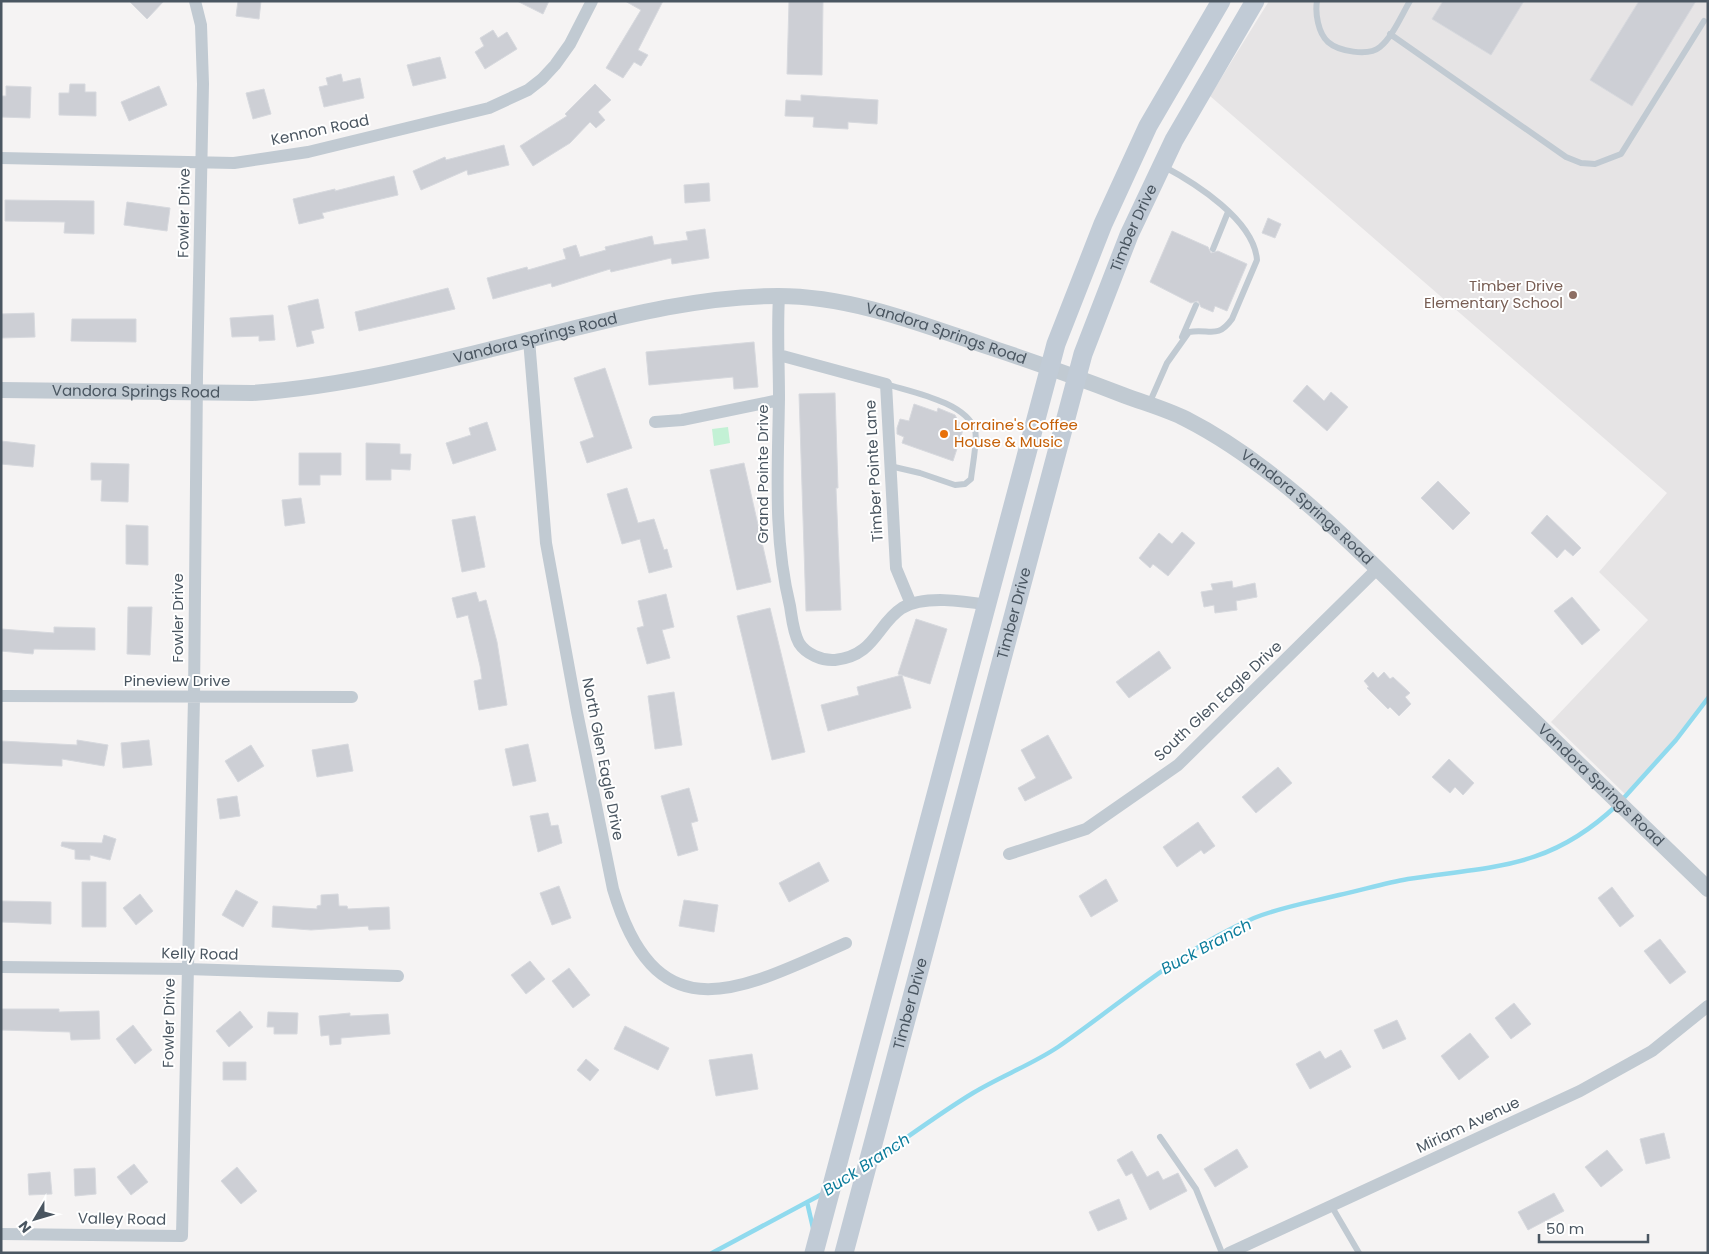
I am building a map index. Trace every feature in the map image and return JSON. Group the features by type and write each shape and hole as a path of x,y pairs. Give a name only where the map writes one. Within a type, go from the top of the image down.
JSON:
{"main road":[{"name":"Timber Drive","path":"814,1253 1056,344 1103,224 1144,135 1221,1"},
{"name":"Timber Drive","path":"844,1253 1083,353 1129,235 1174,140 1255,1"}],"street":[{"name":"Fowler Drive","path":"182,1236 194,698 196,393 202,163 201,26 195,1"},
{"name":"Kennon Road","path":"1,158 234,163 308,152 489,108 513,99 528,90 555,65 570,44 592,1"},
{"name":"Vandora Springs Road","path":"1,390 252,393 307,388 351,380 686,304 779,296 839,301 906,319 1049,367 1185,418 1261,466 1377,569 1708,889"},
{"name":"Grand Pointe Drive","path":"779,296 777,522 781,570 800,644 815,656 825,660 844,658 863,650 874,640 894,615 911,604"},
{"name":"North Glen Eagle Drive","path":"529,340 541,493 553,589 608,865 621,916 631,938 648,964 660,972 674,981 712,991 764,979 846,943"},
{"name":"Timber Pointe Lane","path":"779,355 886,384 896,568 911,604"},
{"path":"655,422 682,420 779,400"},
{"name":"South Glen Eagle Drive","path":"1009,854 1086,829 1178,765 1377,569"},
{"path":"911,604 951,600 988,605"},
{"name":"Pineview Drive","path":"1,696 352,697"},
{"name":"Kelly Road","path":"1,967 187,969 398,976"},
{"name":"Miriam Avenue","path":"1229,1253 1580,1091 1652,1051 1708,1006"},
{"name":"Valley Road","path":"1,1234 182,1236"}],"lane":[{"path":"1317,1 1316,14 1321,32 1327,41 1338,47 1368,52 1379,48 1410,1"},
{"path":"1390,34 1566,157 1581,163 1595,164 1621,154 1704,21"},
{"path":"1162,165 1189,180 1218,201 1248,234 1256,250 1257,260 1232,319 1226,327 1218,332 1197,330 1189,332 1179,342"},
{"path":"1213,249 1228,212"},
{"path":"1148,404 1196,305"},
{"path":"886,384 943,402 964,413 976,430 971,479 965,484 955,485 890,466"},
{"path":"1160,1137 1196,1189 1222,1253"},
{"path":"1332,1207 1359,1253"}],"shaded area":[{"name":"Timber Drive Elementary School","path":"1269,1 1708,1 1708,698 1676,740 1627,796 1551,722 1648,620 1599,572 1667,493 1210,96"}],"green space":[{"path":"728,427 730,443 714,446 712,429"}],"building":[{"path":"129,1 164,1 147,19"},
{"path":"238,1 261,1 259,19 236,16"},
{"path":"517,1 549,1 543,14"},
{"path":"625,1 663,1 638,50 648,55 641,66 634,62 623,78 606,68 641,10"},
{"path":"789,1 823,1 822,75 787,74"},
{"path":"1443,1 1524,1 1491,55 1432,19"},
{"path":"1639,1 1696,1 1632,106 1590,80"},
{"path":"493,30 498,38 507,32 517,49 485,69 475,52 484,46 480,38"},
{"path":"440,57 446,78 413,86 407,65"},
{"path":"341,74 343,82 360,78 364,98 324,107 319,87 328,85 326,78"},
{"path":"70,84 85,84 85,92 96,92 96,116 59,115 59,93 69,93"},
{"path":"595,84 611,100 598,112 605,120 596,128 590,122 570,143 533,166 520,146 567,116 565,114"},
{"path":"6,86 31,87 30,118 1,117 1,96 6,96"},
{"path":"159,86 167,105 129,121 121,102"},
{"path":"264,89 271,114 253,119 246,93"},
{"path":"801,95 878,100 877,124 848,122 848,129 813,127 814,117 785,116 786,100 801,101"},
{"path":"504,145 509,165 468,175 467,170 421,190 413,171 445,157 446,160"},
{"path":"394,176 398,195 322,213 324,218 299,224 293,199 335,189 335,191"},
{"path":"709,183 710,201 685,203 684,185"},
{"path":"5,200 94,201 94,234 64,233 65,222 5,221"},
{"path":"127,202 170,208 167,231 124,225"},
{"path":"1268,218 1281,224 1275,238 1262,233"},
{"path":"705,229 709,258 672,264 671,258 611,272 610,269 552,287 551,283 493,299 487,278 527,267 528,270 566,259 563,249 576,245 580,257 606,250 605,247 652,236 654,245 688,240 686,232"},
{"path":"1172,231 1208,247 1211,253 1218,251 1247,264 1227,311 1215,306 1213,312 1201,307 1198,301 1191,303 1150,282"},
{"path":"448,288 455,309 359,331 355,312"},
{"path":"318,299 324,328 311,331 314,343 297,347 288,306"},
{"path":"34,313 35,337 1,338 1,314"},
{"path":"273,315 275,340 259,341 259,336 232,337 230,318"},
{"path":"72,319 136,319 136,342 71,341"},
{"path":"754,342 758,387 734,389 733,377 649,385 646,352"},
{"path":"605,368 632,448 587,463 580,442 594,437 574,378"},
{"path":"1307,385 1324,401 1331,392 1348,407 1327,431 1293,401"},
{"path":"835,393 838,488 836,488 841,610 806,611 799,394"},
{"path":"914,404 937,412 938,408 955,415 963,430 953,461 902,443 904,437 897,434 897,428 900,419 909,421"},
{"path":"487,422 496,450 453,464 446,443 471,435 469,428"},
{"path":"1,441 35,445 33,467 1,464"},
{"path":"366,443 400,444 400,454 411,454 410,470 391,469 391,480 366,480"},
{"path":"299,453 341,453 341,475 320,475 320,485 299,485"},
{"path":"91,463 129,464 128,502 101,501 102,480 91,480"},
{"path":"744,463 771,582 737,590 710,470"},
{"path":"1438,481 1470,513 1453,530 1421,498"},
{"path":"627,488 638,523 654,519 664,550 667,549 672,567 649,573 640,539 622,544 607,494"},
{"path":"301,498 305,523 285,526 282,500"},
{"path":"1547,515 1581,548 1573,556 1565,549 1557,558 1531,533"},
{"path":"475,516 485,567 462,572 452,520"},
{"path":"126,525 148,526 148,565 126,564"},
{"path":"1182,532 1195,543 1168,576 1153,564 1150,568 1139,558 1159,533 1172,544"},
{"path":"1232,581 1233,588 1255,583 1257,597 1236,601 1237,610 1215,613 1214,605 1204,607 1201,592 1213,590 1211,584"},
{"path":"476,592 479,602 486,600 497,642 507,705 479,710 474,681 482,679 468,615 457,618 452,598"},
{"path":"666,594 674,627 662,630 670,658 647,664 637,628 644,626 638,601"},
{"path":"1572,597 1600,630 1582,645 1554,611"},
{"path":"128,607 152,607 150,655 127,654"},
{"path":"770,608 805,752 772,760 737,616"},
{"path":"916,619 947,629 930,684 898,674"},
{"path":"54,627 95,628 95,650 34,649 33,654 1,651 1,629 54,633"},
{"path":"1159,651 1171,668 1129,698 1116,682"},
{"path":"1373,672 1378,678 1384,672 1390,679 1393,677 1410,693 1405,697 1411,704 1399,716 1390,707 1388,709 1367,688 1369,687 1364,681"},
{"path":"902,675 911,708 828,731 821,705 859,695 857,687"},
{"path":"674,692 682,745 655,749 648,696"},
{"path":"1048,735 1072,778 1025,801 1018,788 1036,778 1021,750"},
{"path":"77,740 108,745 104,766 62,759 62,766 1,763 1,741 77,745"},
{"path":"149,740 152,765 123,768 121,743"},
{"path":"348,744 353,771 317,777 312,750"},
{"path":"528,744 536,781 513,786 505,749"},
{"path":"251,745 264,766 238,782 225,761"},
{"path":"1449,759 1474,783 1463,795 1455,787 1450,793 1432,777"},
{"path":"1278,767 1292,783 1256,813 1242,797"},
{"path":"689,788 698,821 691,823 698,850 678,856 661,796"},
{"path":"237,796 240,816 220,819 217,799"},
{"path":"548,813 551,826 558,825 562,843 538,852 530,816"},
{"path":"1198,822 1215,846 1204,854 1201,850 1177,867 1163,847"},
{"path":"104,835 116,839 110,860 90,855 90,860 75,859 75,850 61,846 62,842 102,843"},
{"path":"819,862 829,881 789,902 779,883"},
{"path":"1106,879 1118,901 1091,917 1079,896"},
{"path":"82,882 106,882 106,927 82,927"},
{"path":"559,886 571,918 552,925 540,893"},
{"path":"1612,887 1634,916 1620,927 1598,898"},
{"path":"236,890 258,902 243,927 222,915"},
{"path":"140,894 153,911 136,925 123,908"},
{"path":"338,894 339,906 347,906 348,909 389,907 390,929 369,930 368,926 311,930 272,927 273,906 317,909 317,906 321,905 321,895"},
{"path":"684,900 718,905 714,932 679,926"},
{"path":"1,901 51,902 51,924 1,922"},
{"path":"1660,939 1686,972 1670,984 1644,951"},
{"path":"530,961 545,979 526,994 511,975"},
{"path":"569,968 590,995 573,1008 552,981"},
{"path":"1514,1003 1531,1024 1511,1039 1495,1018"},
{"path":"1,1009 59,1009 59,1012 99,1011 100,1039 71,1040 70,1032 1,1030"},
{"path":"240,1011 253,1027 229,1047 216,1031"},
{"path":"268,1012 298,1013 297,1034 274,1034 274,1027 267,1027"},
{"path":"350,1013 350,1016 388,1014 390,1034 341,1038 341,1044 330,1045 329,1035 321,1036 319,1016"},
{"path":"1397,1020 1406,1039 1383,1049 1374,1030"},
{"path":"133,1025 152,1050 135,1064 116,1039"},
{"path":"625,1026 669,1048 658,1070 614,1049"},
{"path":"1470,1033 1489,1057 1459,1080 1441,1056"},
{"path":"1341,1050 1351,1067 1310,1089 1296,1064 1320,1051 1325,1059"},
{"path":"752,1054 758,1089 716,1096 709,1060"},
{"path":"586,1059 599,1070 590,1081 577,1070"},
{"path":"223,1062 246,1062 246,1080 223,1080"},
{"path":"1664,1133 1670,1158 1646,1164 1640,1139"},
{"path":"1237,1149 1248,1167 1215,1187 1204,1169"},
{"path":"1607,1150 1623,1170 1601,1187 1585,1167"},
{"path":"1132,1151 1147,1177 1158,1171 1163,1180 1178,1173 1187,1191 1150,1210 1132,1173 1126,1176 1117,1160"},
{"path":"134,1164 148,1182 131,1195 117,1177"},
{"path":"237,1167 257,1191 241,1204 221,1181"},
{"path":"95,1168 96,1194 75,1196 74,1169"},
{"path":"50,1172 52,1194 29,1195 28,1174"},
{"path":"1554,1193 1564,1211 1528,1230 1518,1212"},
{"path":"1119,1199 1127,1219 1098,1231 1089,1212"}],"waterway":[{"name":"Buck Branch","path":"1622,800 1676,740 1708,698"},
{"name":"Buck Branch","path":"876,1159 973,1093 1058,1047 1153,977 1202,945 1254,918 1296,905 1408,879 1494,867 1520,861 1568,842 1592,826 1617,805"},
{"name":"Buck Branch","path":"839,1184 859,1170"},
{"name":"Buck Branch","path":"712,1253 824,1193"},
{"path":"807,1202 813,1228"}],"place":[{"name":"Timber Drive Elementary School","path":"1573,295"},
{"name":"Lorraine's Coffee House & Music","path":"944,434"}]}
